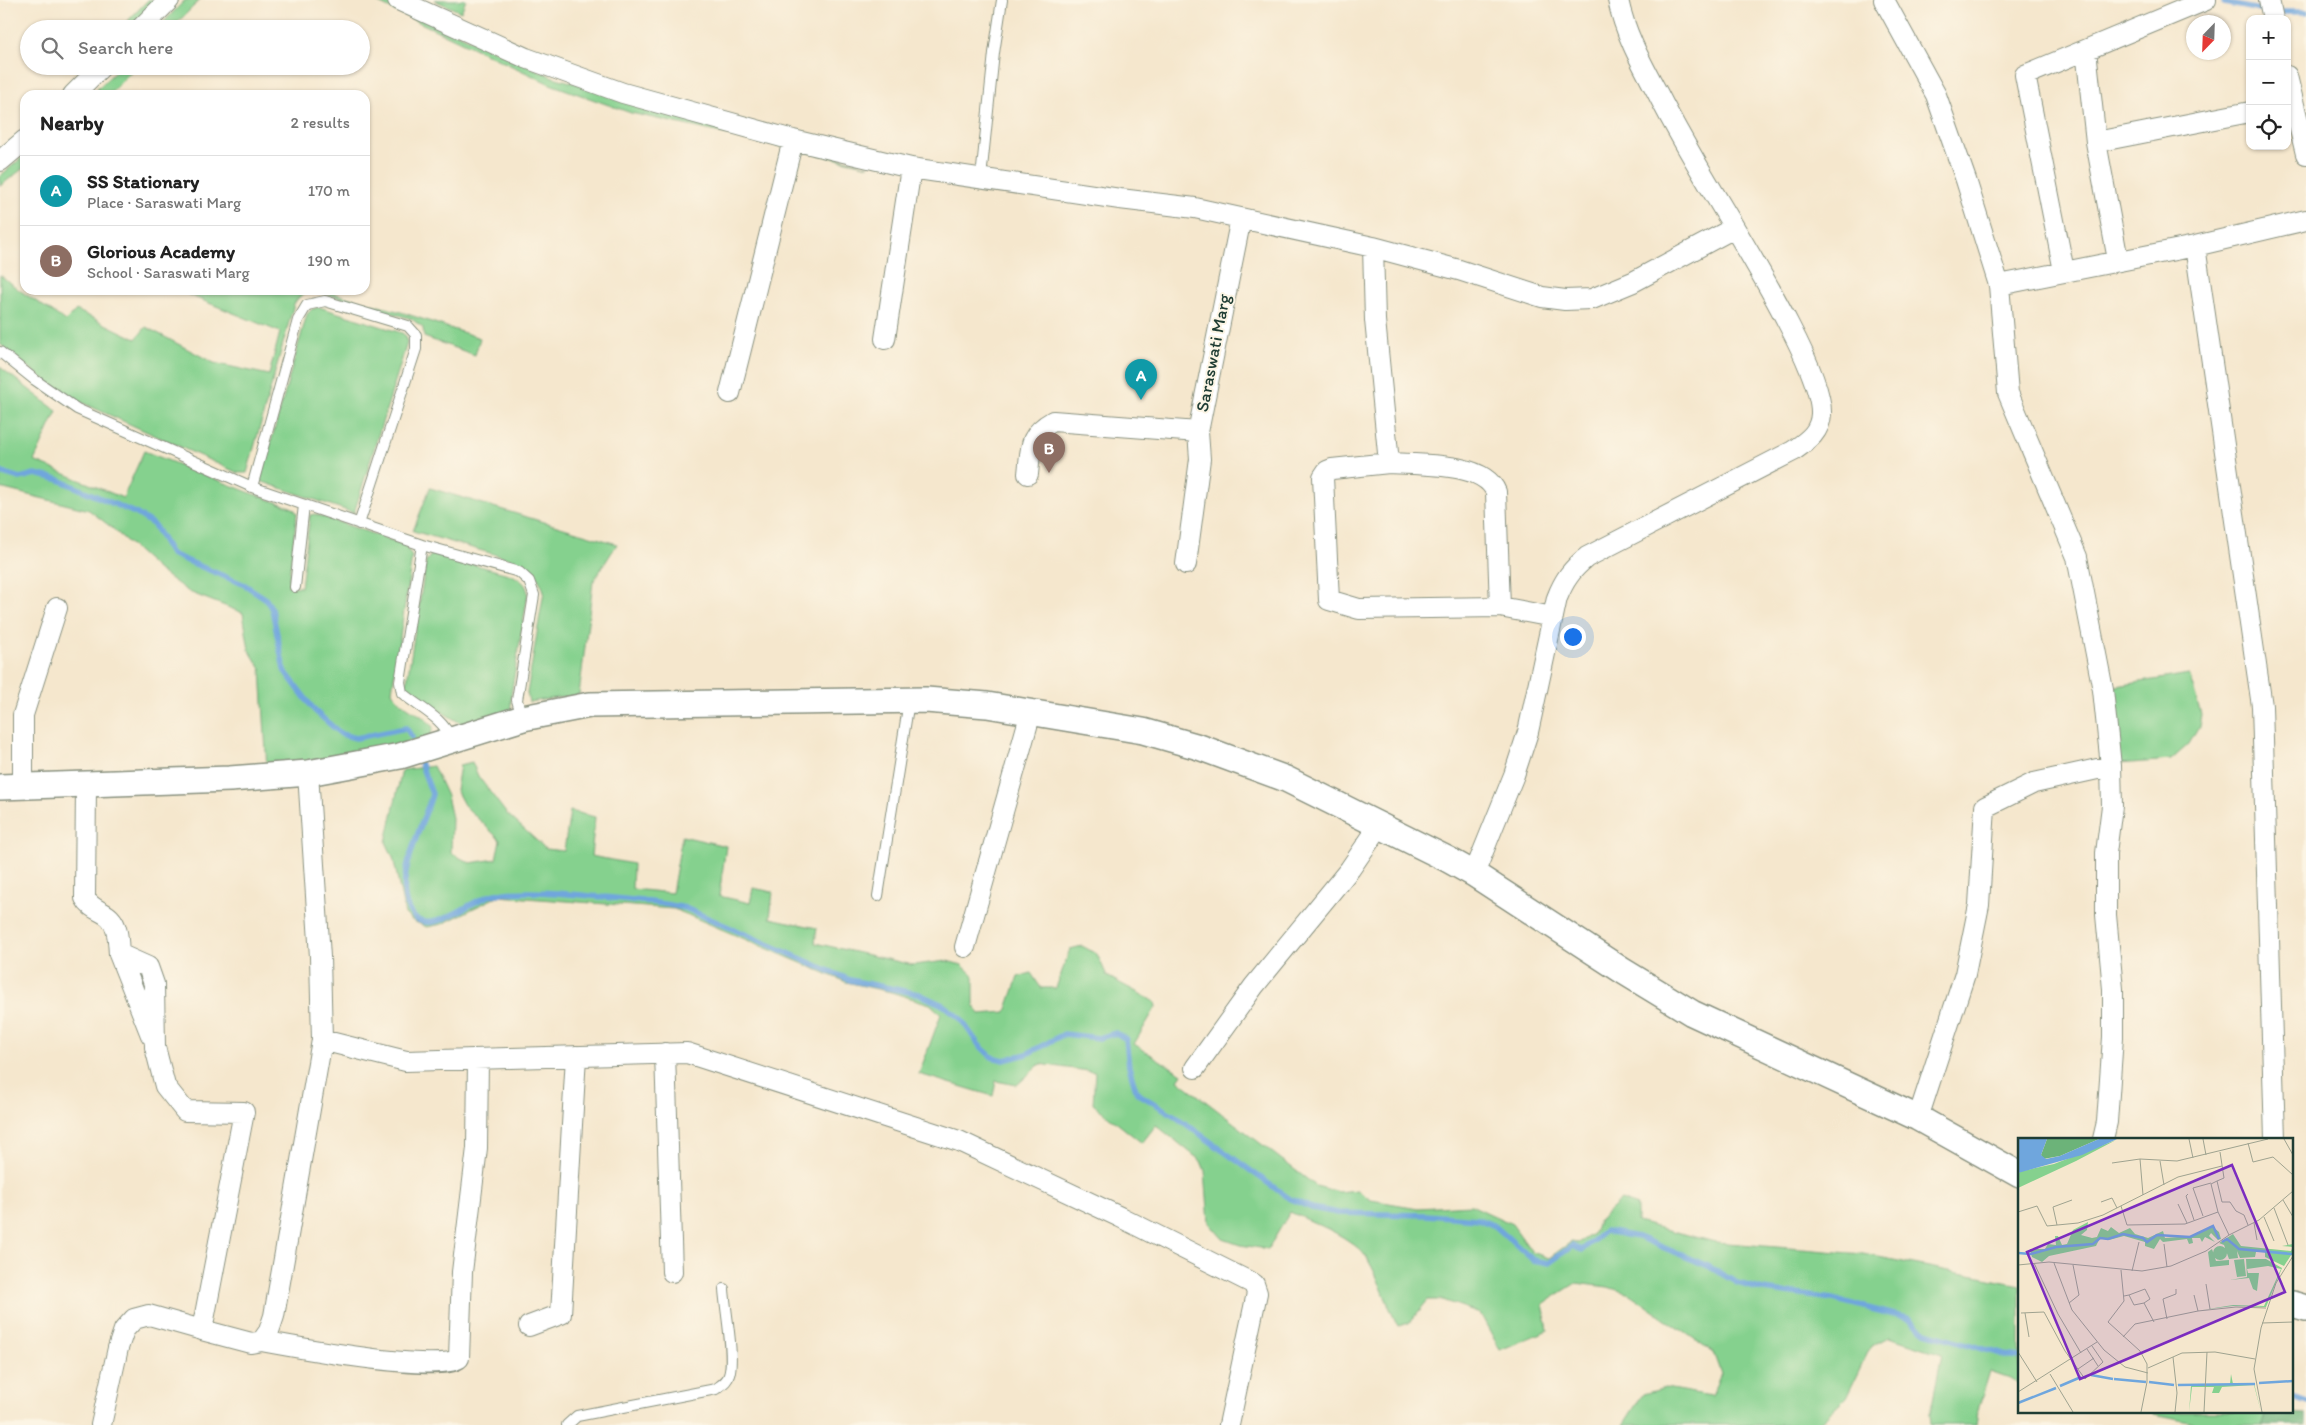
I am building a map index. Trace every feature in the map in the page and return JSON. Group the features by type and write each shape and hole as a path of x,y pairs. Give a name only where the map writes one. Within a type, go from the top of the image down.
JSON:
{"street":[{"path":"149,20 169,0"},
{"path":"398,0 526,58 623,94 793,140 911,168 1120,200 1195,208 1373,247 1459,270 1542,297 1565,300 1592,299 1633,282 1734,228"},
{"path":"1474,874 1514,775 1528,732 1553,617 1563,582 1572,568 1587,557 1793,451 1810,439 1818,430 1821,414 1820,400 1801,348 1767,282 1674,125 1639,57 1624,22 1618,0"},
{"path":"1884,0 1936,95 1966,180 1999,285 2008,393 2077,556 2103,690 2111,766 2112,806 2106,852 2106,915 2113,989 2113,1037 2107,1122 2103,1138"},
{"path":"2064,271 2025,75 2206,0"},
{"path":"2269,0 2272,15"},
{"path":"2086,50 2096,142 2118,260"},
{"path":"78,90 93,75"},
{"path":"2291,104 2306,154"},
{"path":"2096,142 2246,113"},
{"path":"730,393 793,140"},
{"path":"0,162 20,144"},
{"path":"884,339 911,168"},
{"name":"Saraswati Marg","path":"1028,474 1032,441 1040,428 1053,421 1198,432 1240,218"},
{"path":"1999,285 2195,246 2306,220"},
{"path":"2195,246 2262,706 2276,1138"},
{"path":"1373,247 1375,320 1389,463"},
{"path":"1186,564 1200,459 1198,432"},
{"path":"1500,607 1496,492 1493,483 1480,475 1448,466 1389,463 1327,471 1323,477 1329,600 1359,610 1500,607 1553,617"},
{"path":"57,608 23,715 12,786 308,773 400,756 523,718 590,705 909,700 988,706 1143,731 1199,747 1286,779 1380,825 1474,874 1623,971 1692,1013 1918,1118 2018,1174"},
{"path":"966,947 1032,712"},
{"path":"1918,1118 1965,974 1979,905 1985,807 2034,783 2111,766"},
{"path":"262,1341 269,1331 274,1316 322,1040 320,957 308,773"},
{"path":"86,784 85,898 89,906 110,918 117,932 119,954 148,967 154,984 155,1046 165,1086 185,1111 244,1112 202,1330"},
{"path":"1195,1068 1254,986 1350,869 1380,825"},
{"path":"322,1040 406,1060 686,1053 959,1141 1120,1217 1254,1284 1257,1293 1229,1425"},
{"path":"665,1053 672,1272"},
{"path":"529,1326 561,1314 576,1056"},
{"path":"101,1425 118,1348 124,1330 134,1319 149,1316 250,1343 262,1341 418,1364 451,1362 459,1358 462,1272 477,1148 478,1059"}],"lane":[{"path":"981,178 994,54 1002,0"},
{"path":"252,487 298,320 307,305 325,301 408,326 416,335 416,349 359,524"},
{"path":"0,352 35,380 77,409 252,487 422,545 520,572 529,581 534,596 517,700 523,718"},
{"path":"295,587 304,505"},
{"path":"422,545 400,682 402,693 436,716 448,729 453,741"},
{"path":"878,896 909,700"},
{"path":"567,1425 577,1416 716,1389 726,1381 730,1373 730,1359 724,1289"}],"green space":[{"path":"148,0 159,0 140,20 129,20"},
{"path":"185,0 200,0 180,20 166,20"},
{"path":"372,0 382,0 553,77 869,166 631,113 550,84"},
{"path":"434,0 466,0 461,12"},
{"path":"112,75 128,75 114,90 96,90"},
{"path":"20,159 20,171 0,186 0,176"},
{"path":"0,275 20,291 20,295 27,295 66,321 76,310 136,339 146,327 214,363 269,375 280,332 189,295 302,295 294,304 247,473 238,473 74,399 45,380 0,344"},
{"path":"329,295 339,295 401,312 480,338 475,355 424,337 423,328 412,319"},
{"path":"319,307 402,333 406,336 407,343 354,513 260,481 307,314 312,309"},
{"path":"0,367 57,411 34,461 123,498 144,451 293,508 297,513 288,586 301,587 310,515 315,514 405,545 412,557 392,691 400,702 423,717 433,727 430,738 267,769 261,669 249,650 243,613 189,592 157,569 111,527 89,510 0,488"},
{"path":"430,488 617,544 593,582 579,695 529,702 527,693 544,591 542,586 533,571 521,562 413,531"},
{"path":"436,554 512,575 526,587 528,593 511,695 511,710 462,724 415,696 406,687 426,562 430,556"},
{"path":"2189,674 2201,714 2199,727 2189,744 2171,760 2119,764 2111,687"},
{"path":"472,762 478,776 506,813 546,849 564,851 570,811 595,817 591,856 633,864 632,889 672,893 682,836 726,846 719,896 750,903 753,888 773,892 770,918 817,928 815,943 913,965 947,961 962,965 974,976 974,1006 980,1014 1006,1012 1018,977 1031,973 1041,988 1056,988 1070,949 1082,946 1097,954 1107,976 1155,1002 1156,1007 1134,1044 1182,1074 1178,1080 1316,1186 1339,1192 1357,1190 1371,1200 1418,1208 1471,1205 1512,1224 1532,1252 1549,1258 1571,1242 1578,1243 1594,1233 1598,1221 1621,1200 1637,1206 1637,1222 1715,1242 1863,1254 2018,1285 2018,1384 2010,1378 1990,1371 1978,1410 1976,1425 1931,1425 1930,1414 1942,1354 1889,1337 1871,1346 1846,1398 1817,1425 1623,1425 1643,1394 1665,1388 1711,1396 1721,1374 1713,1352 1630,1294 1608,1287 1576,1283 1543,1304 1548,1330 1500,1350 1480,1313 1443,1300 1428,1300 1409,1323 1398,1326 1376,1276 1362,1252 1344,1238 1321,1226 1290,1212 1268,1249 1240,1245 1223,1239 1209,1223 1205,1171 1201,1161 1156,1125 1142,1143 1093,1104 1095,1072 1040,1064 1017,1085 996,1081 993,1096 919,1074 941,1014 930,1004 891,992 846,982 674,909 498,896 442,924 427,927 413,921 405,914 393,857 386,842 402,770 433,766 447,796 452,818 451,853 470,863 496,859 500,840 464,805 456,790 460,765"},
{"path":"2155,1412 2269,1412 2263,1425 2207,1425 2154,1414"},
{"path":"2269,1412 2306,1413 2306,1425 2263,1425"}],"waterway":[{"path":"2224,3 2265,11"},
{"path":"2283,12 2306,12"},
{"path":"0,472 20,478 35,474 57,479 137,514 154,525 171,554 245,585 265,598 272,609 284,670 315,711 341,734 356,738 406,728 412,737"},
{"path":"420,762 432,794 410,856 404,889 406,904 413,916 421,921 431,922 442,919 487,896 520,892 627,899 685,908 850,980 919,994 943,1005 960,1018 979,1045 992,1057 1004,1060 1027,1054 1064,1034 1099,1038 1116,1033 1126,1039 1129,1067 1137,1093 1172,1114 1290,1199 1312,1208 1338,1213 1426,1215 1478,1219 1495,1226 1533,1260 1549,1263 1572,1246 1582,1250 1605,1231 1638,1237 1708,1266 1737,1283 1763,1290 1833,1299 1910,1319 1926,1332 2004,1355 2018,1357"},
{"path":"2294,1398 2306,1402"}],"place":[{"name":"SS Stationary","path":"1141,400"},
{"name":"Glorious Academy","path":"1049,473"}]}
